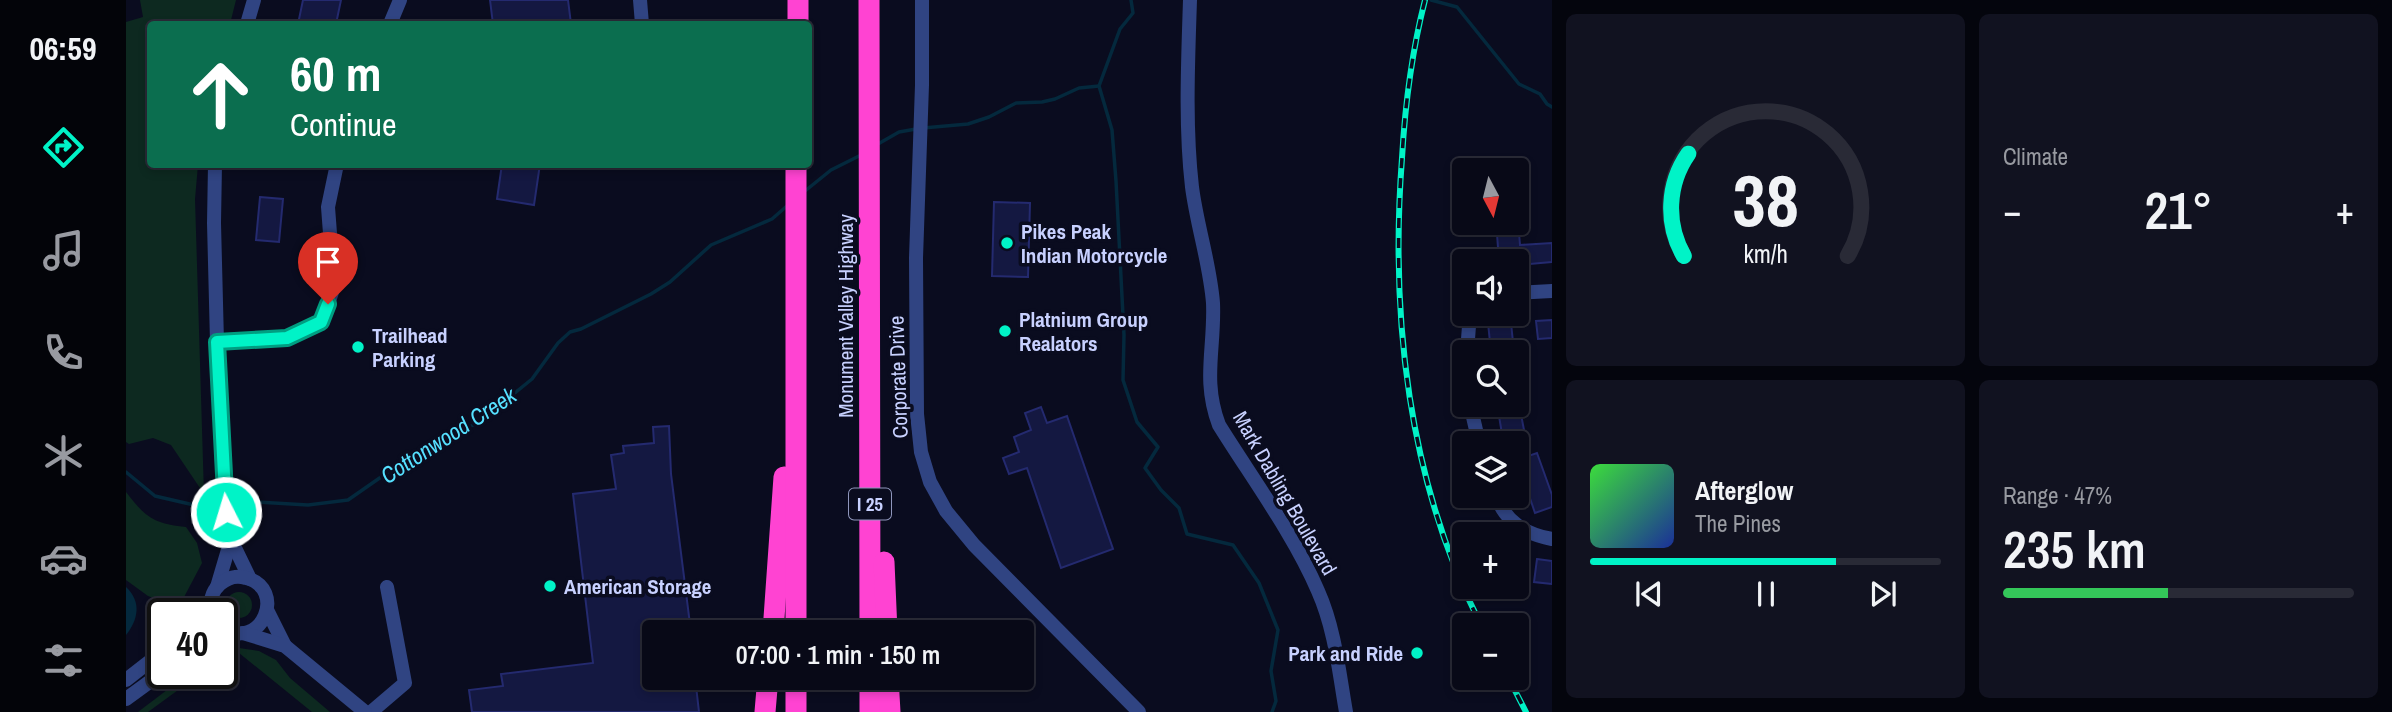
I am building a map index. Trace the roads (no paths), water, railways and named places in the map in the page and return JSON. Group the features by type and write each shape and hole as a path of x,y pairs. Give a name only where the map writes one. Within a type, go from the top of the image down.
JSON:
{"highway":[{"path":"798,0 798,21"},
{"name":"Monument Valley Highway","path":"869,0 870,620"},
{"path":"796,168 796,620"},
{"path":"870,375 881,503 886,620"},
{"path":"774,620 782,495 796,388"},
{"path":"765,712 767,690"},
{"path":"796,690 796,712"},
{"path":"870,690 870,712"},
{"path":"889,690 890,712"}],"street":[{"path":"248,21 254,0"},
{"path":"391,21 400,0"},
{"path":"640,0 642,21"},
{"name":"Corporate Drive","path":"922,0 916,258 917,414 921,452 930,482 946,511 974,545 1139,712"},
{"name":"Mark Dabling Boulevard","path":"1190,0 1188,83 1192,187 1212,287 1209,390 1213,409 1219,425 1300,556 1318,592 1336,652 1346,712"},
{"path":"212,598 230,543 223,489 217,342 215,168"},
{"path":"217,342 287,338 321,322 334,286 328,207 336,168"},
{"path":"1529,292 1552,291"},
{"path":"1500,508 1520,529 1552,539"},
{"path":"230,543 250,579 262,588 267,602 267,610 261,623 250,632 238,633"},
{"path":"217,587 236,577 250,579"},
{"path":"371,712 405,683 387,587"},
{"path":"267,610 285,646 365,712"},
{"path":"238,635 285,646"},
{"path":"126,680 147,664"},
{"path":"126,699 147,684"}],"water":[{"path":"126,587 134,599 136,611 126,635"}],"waterway":[{"path":"1131,0 1133,13 1120,29 1099,86 1112,130 1124,335 1123,380 1137,422 1158,447 1145,468 1179,508 1187,534 1233,545 1259,583 1278,630 1271,671 1276,701 1272,712"},
{"path":"1431,0 1457,7 1519,84 1540,94 1552,107"},
{"name":"Cottonwood Creek","path":"923,128 968,124 1016,103 1042,102 1079,88 1099,86"},
{"name":"Cottonwood Creek","path":"878,144 899,132 916,129"},
{"name":"Cottonwood Creek","path":"805,191 831,170 863,154"},
{"name":"Cottonwood Creek","path":"257,502 308,505 348,500 427,445 478,423 532,379 558,343 570,332 651,294 670,282 711,245 772,219 788,205"},
{"name":"Cottonwood Creek","path":"126,472 155,496 194,505"}],"railway":[{"path":"1425,0 1413,58 1403,138 1399,218 1402,337 1421,456 1436,514 1456,570 1476,613"},
{"path":"1515,690 1526,712"}],"place":[{"name":"Pikes Peak Indian Motorcycle","path":"1007,243"},
{"name":"Platnium Group Realators","path":"1005,331"},
{"name":"Trailhead Parking","path":"358,347"},
{"name":"American Storage","path":"550,586"},
{"name":"Park and Ride","path":"1417,653"}]}
